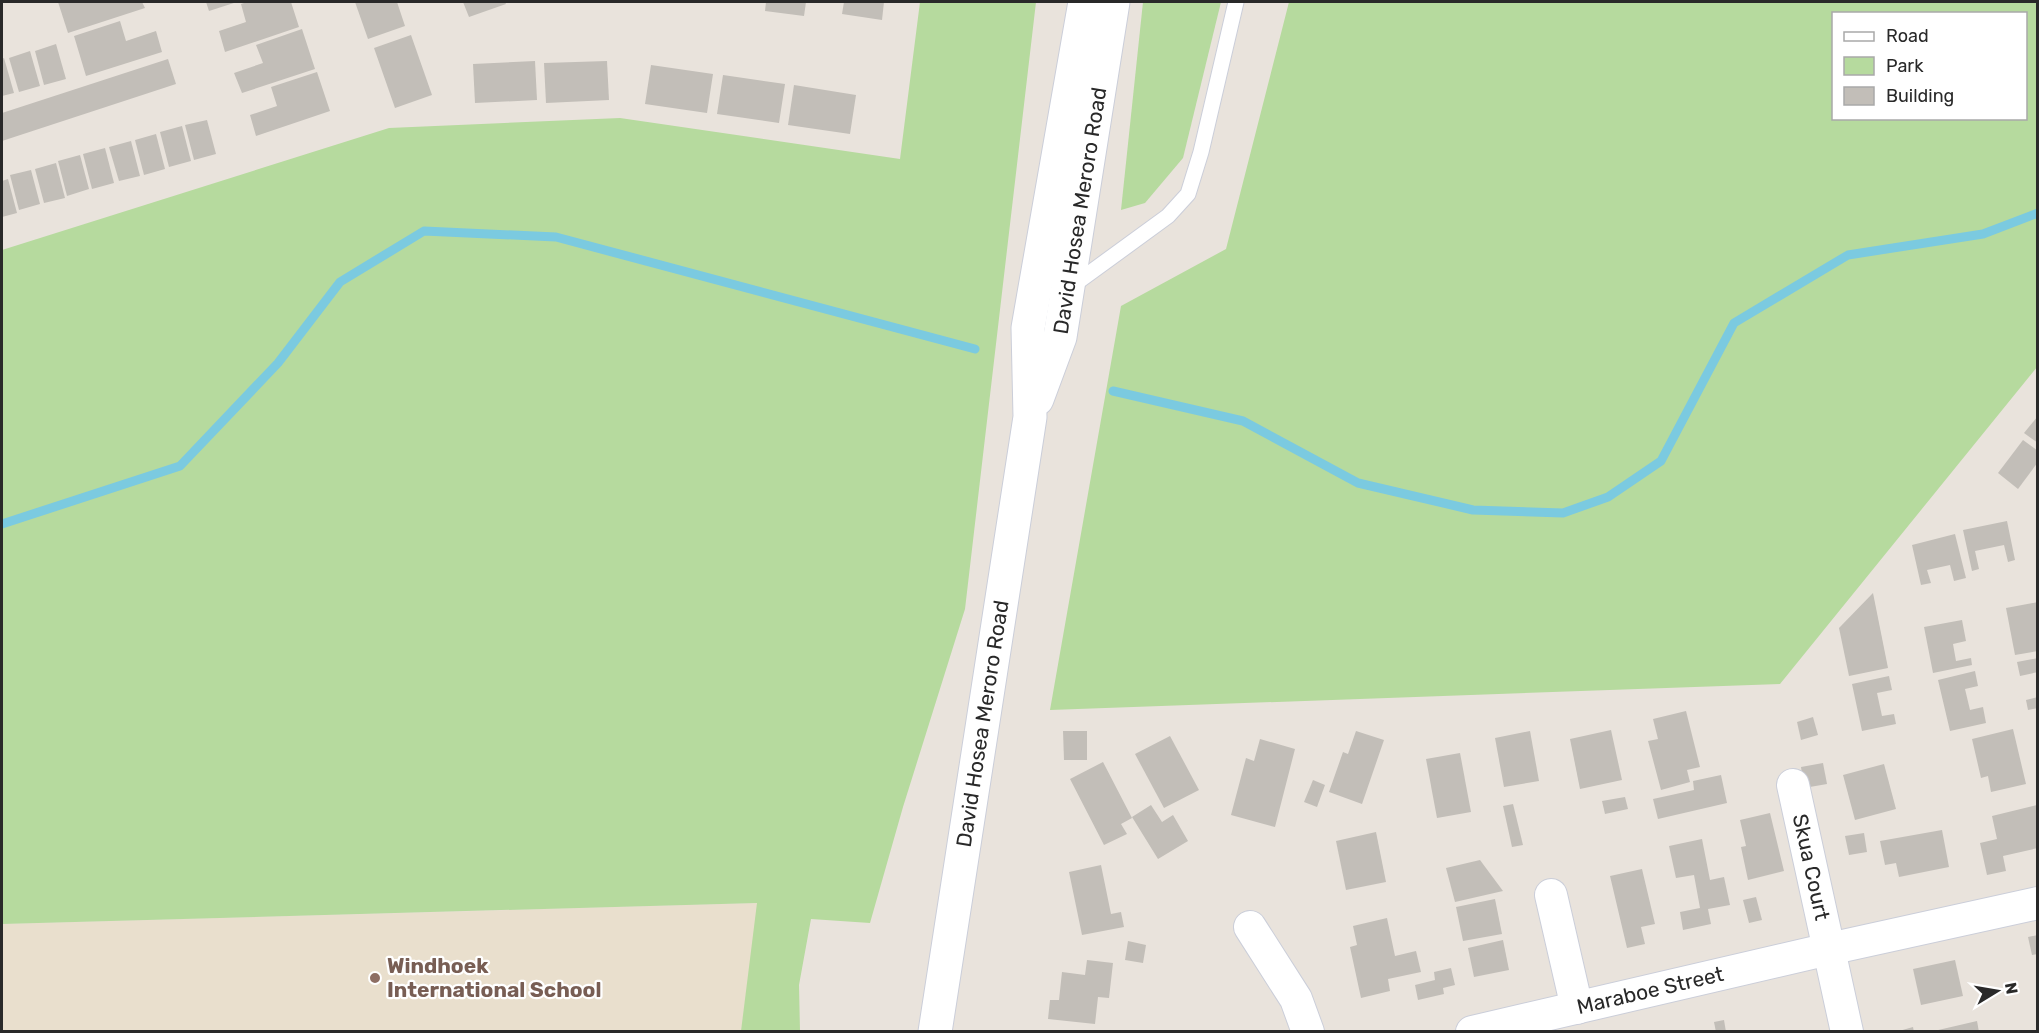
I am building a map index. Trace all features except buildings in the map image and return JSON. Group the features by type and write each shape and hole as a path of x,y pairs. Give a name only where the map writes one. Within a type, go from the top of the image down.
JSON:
{"main road":[{"name":"David Hosea Meroro Road","path":"1030,417 1060,337 1113,2"},
{"name":"David Hosea Meroro Road","path":"935,1032 1030,417 1028,328 1082,10"}],"street":[{"name":"Skua Court","path":"1793,785 1829,949"},
{"path":"1551,895 1577,1008"},
{"name":"Maraboe Street","path":"1472,1032 2037,903"},
{"path":"1250,927 1296,999 1308,1032"},
{"path":"1829,949 1846,1032"}],"lane":[{"path":"1069,287 1168,216 1188,194 1201,152 1236,2"}],"shaded area":[{"name":"Windhoek International School","path":"758,903 741,1032 2,1031 2,924"}],"green space":[{"path":"920,2 1036,2 965,609 903,807 870,923 811,919 799,985 800,1031 741,1031 757,903 2,924 2,250 389,128 620,118 900,159"},
{"path":"1143,2 1221,2 1183,158 1145,203 1121,210"},
{"path":"1289,2 2037,2 2037,367 1780,684 1050,710 1121,306 1226,249"}],"waterway":[{"path":"1113,391 1243,421 1358,483 1473,510 1563,513 1608,497 1661,461 1734,323 1848,255 1983,234 2038,213"},
{"path":"2,524 180,466 278,363 340,282 424,231 556,237 975,349"}],"place":[{"name":"Windhoek International School","path":"375,978"}]}
